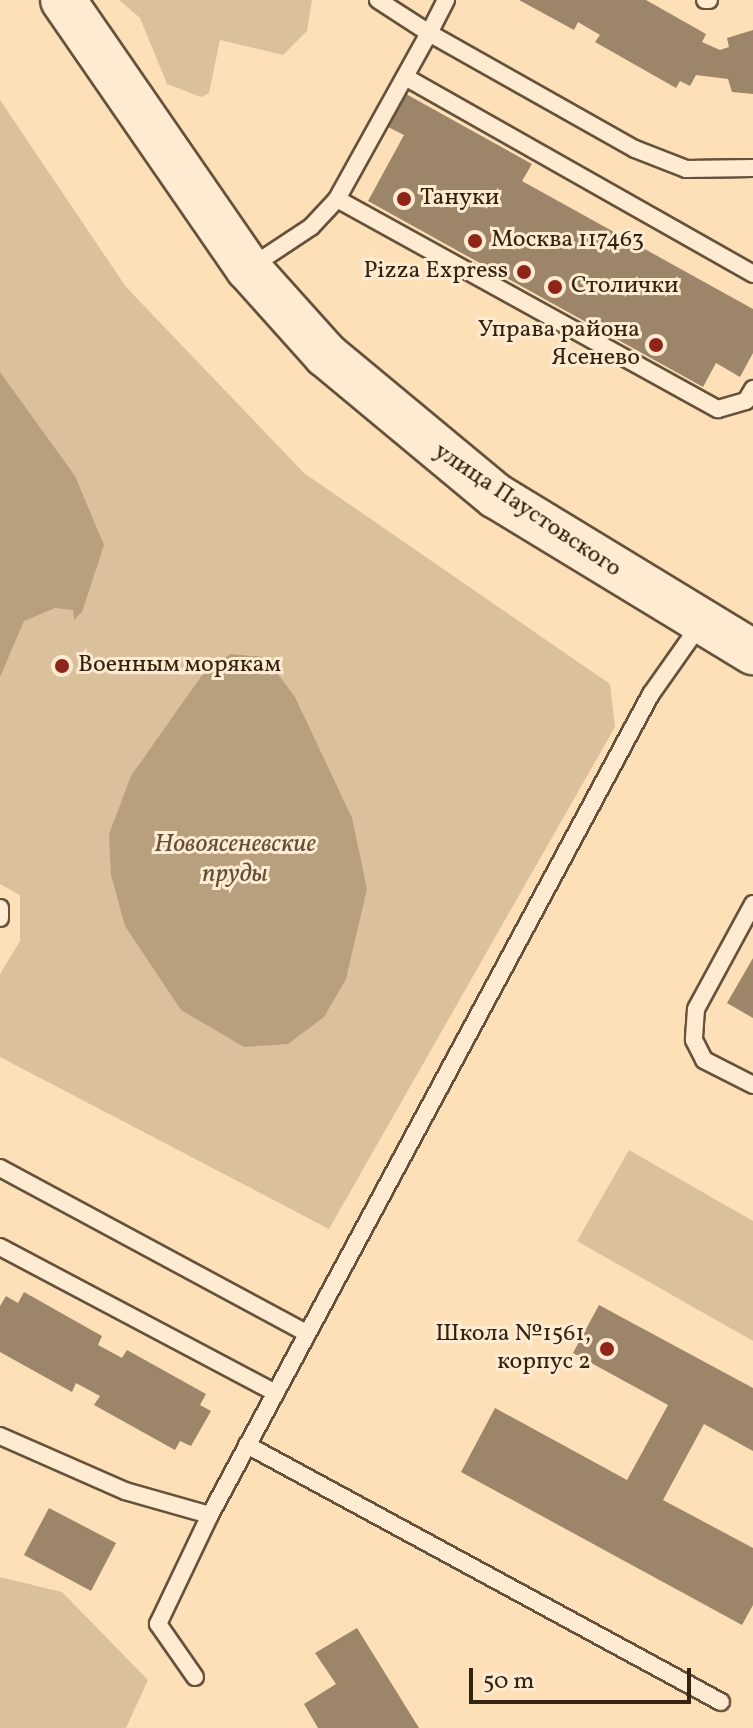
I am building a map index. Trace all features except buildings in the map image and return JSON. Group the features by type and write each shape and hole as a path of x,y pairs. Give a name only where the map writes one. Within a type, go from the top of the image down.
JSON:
{"main road":[{"name":"улица Паустовского","path":"63,0 248,268 326,355 454,466 701,623 753,652"}],"lane":[{"path":"378,0 429,33 635,149 686,169 753,168"},
{"path":"248,268 311,227 337,199 407,78 446,0"},
{"path":"407,78 753,274"},
{"path":"337,199 718,409 746,401 753,389"},
{"path":"195,1677 158,1624 210,1515 651,694 701,623"},
{"path":"753,904 696,1009 694,1040 704,1060 753,1085"},
{"path":"0,908 0,918"},
{"path":"0,1168 307,1333"},
{"path":"0,1247 276,1393"},
{"path":"0,1436 125,1491 210,1515"},
{"path":"247,1445 721,1702"}],"shaded area":[{"path":"119,0 312,0 307,31 283,55 220,40 209,93 201,97 167,84 140,18"},
{"path":"0,100 126,287 304,473 610,684 615,727 329,1229 0,1057 0,974 20,941 20,895 0,884"},
{"path":"629,1150 753,1221 753,1341 577,1241"},
{"path":"0,1577 62,1592 148,1680 126,1728 0,1728"}],"water":[{"path":"0,372 75,476 104,545 82,612 74,620 73,610 55,608 24,621 0,677"},
{"name":"Новоясеневские пруды","path":"231,654 265,657 295,697 352,818 367,889 346,979 324,1017 288,1044 244,1047 181,1010 125,926 111,875 109,834 131,776 207,668"}],"place":[{"name":"Тануки","path":"404,199"},
{"name":"Москва 117463","path":"475,241"},
{"name":"Pizza Express","path":"524,272"},
{"name":"Столички","path":"555,287"},
{"name":"Управа района Ясенево","path":"656,345"},
{"name":"Военным морякам","path":"62,666"},
{"name":"Школа №1561, корпус 2","path":"607,1349"}]}
